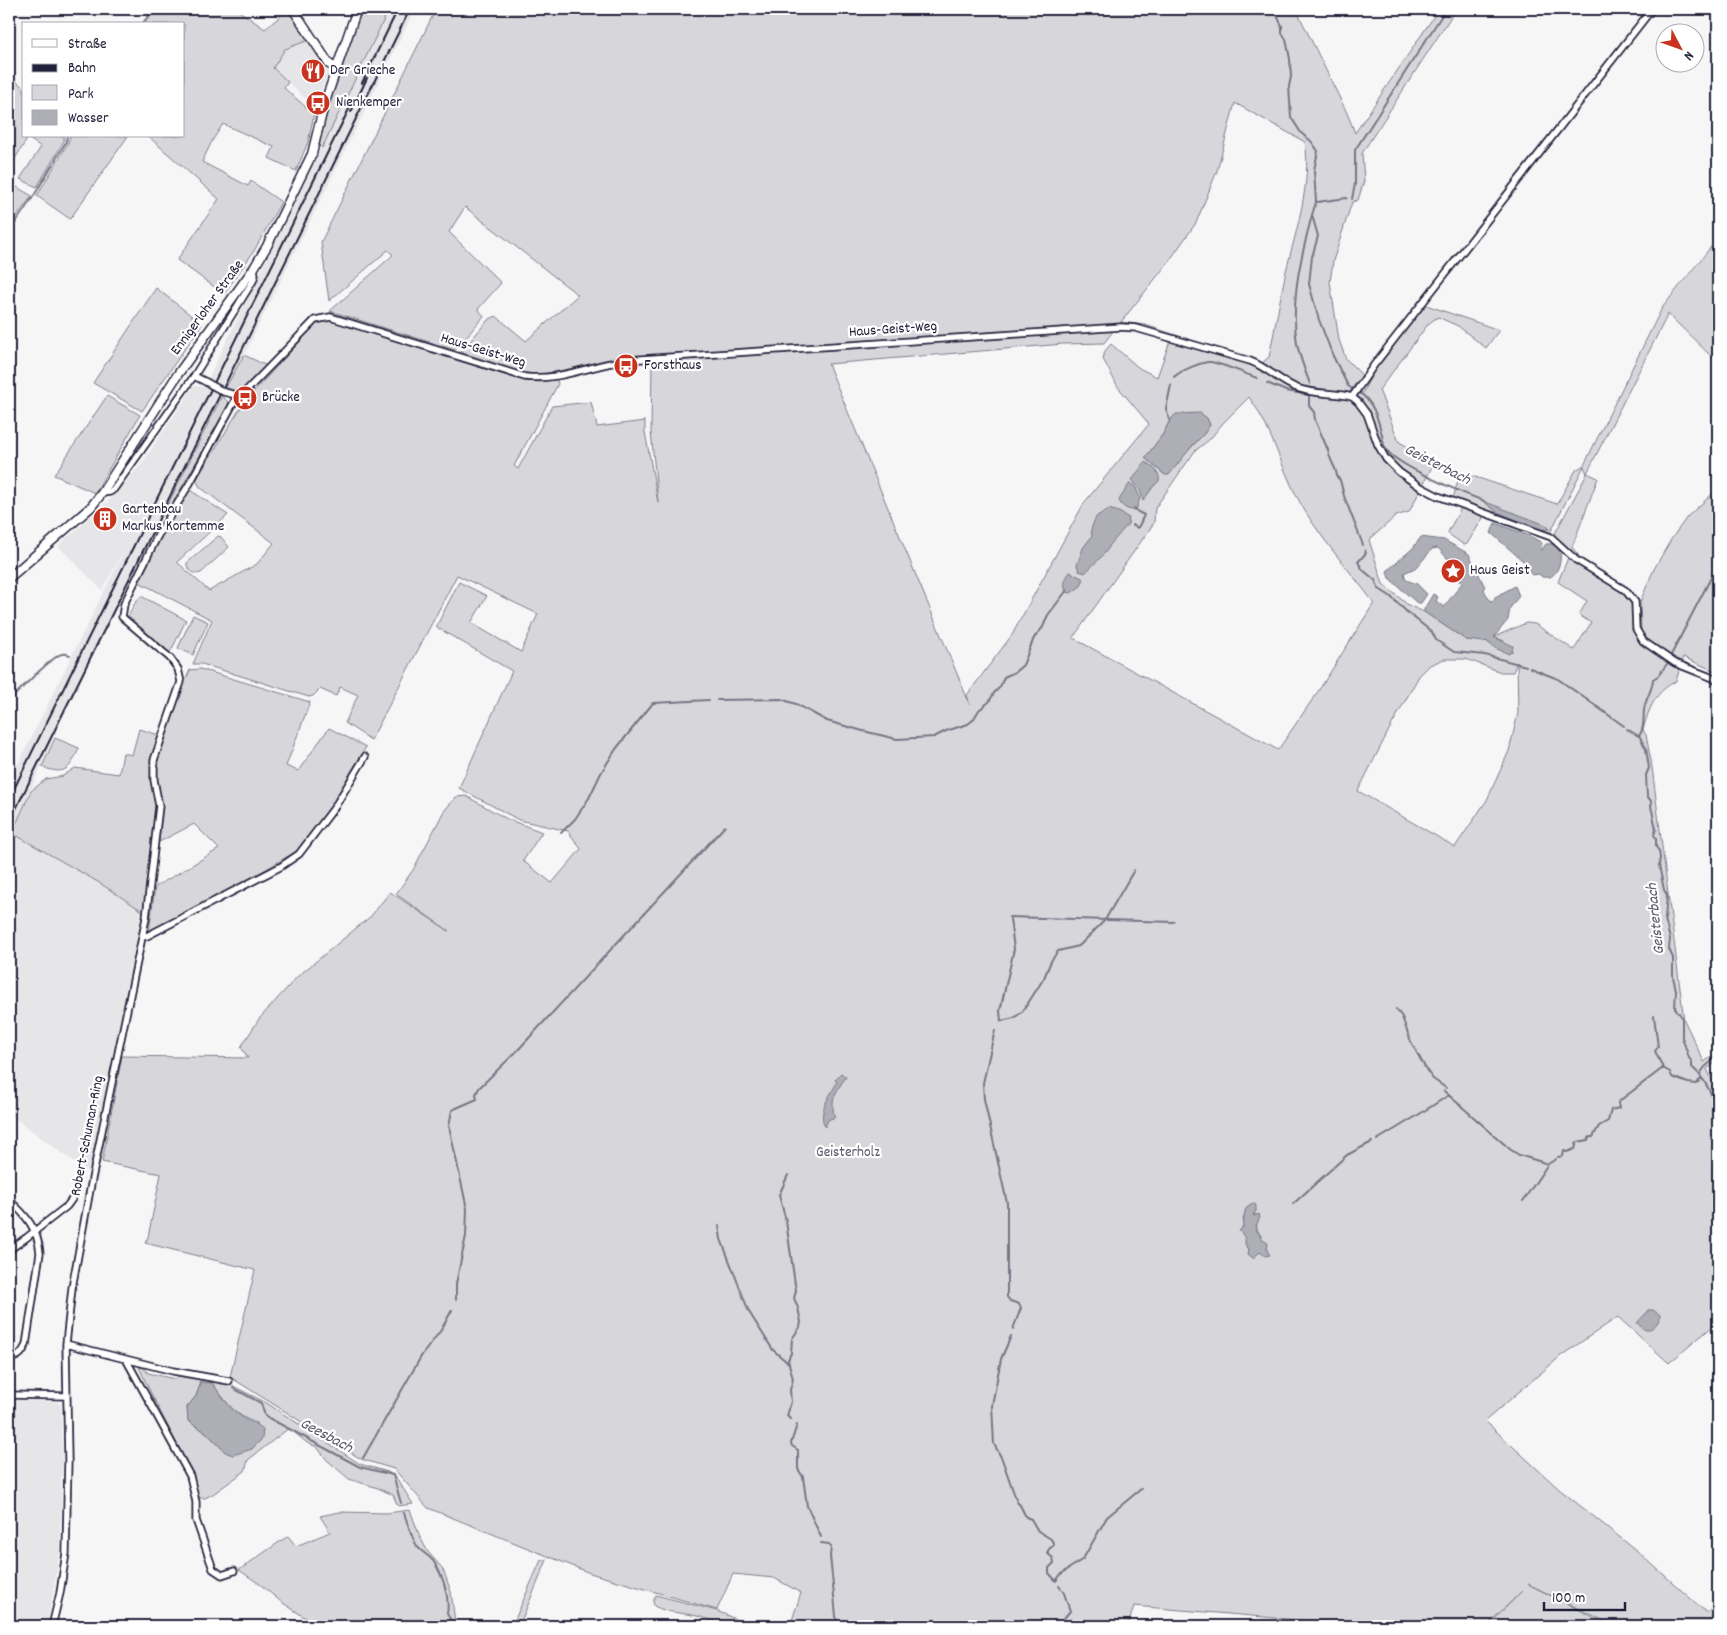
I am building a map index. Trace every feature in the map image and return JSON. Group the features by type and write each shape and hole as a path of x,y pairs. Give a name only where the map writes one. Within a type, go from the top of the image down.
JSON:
{"main road":[{"path":"293,9 329,64 336,68"},
{"name":"Ennigerloher Straße","path":"9,578 82,516 102,493 178,374 268,246 315,146 324,105 357,9"}],"street":[{"path":"1652,9 1355,393 1358,402 1368,414 1378,445 1386,459 1409,479 1438,496 1550,537 1564,551 1585,566 1625,590 1635,602 1636,629 1643,641 1675,663 1718,680"},
{"path":"102,493 110,492 114,489 194,376 253,281 255,275 254,268"},
{"name":"Haus-Geist-Weg","path":"236,395 246,392 315,320 330,317 525,377 540,378 562,376 593,366 626,360 1121,327 1149,331 1250,360 1297,388 1355,393"},
{"path":"194,376 224,392 236,395"},
{"name":"Robert-Schuman-Ring","path":"52,1626 60,1593 66,1553 68,1460 66,1344 72,1288 92,1179 143,935 159,806 154,780 154,760 181,682 178,669 170,658 122,617 124,604 157,537 206,456 236,395"},
{"path":"143,935 147,936 280,867 299,854 334,808 365,757"},
{"path":"9,1200 24,1213 30,1222 40,1253 26,1344 23,1352 18,1356 9,1358"},
{"path":"9,1250 67,1206 72,1200"},
{"path":"66,1344 127,1361 229,1381"},
{"path":"127,1361 190,1476 196,1502 196,1520 212,1569 222,1575 234,1571"},
{"path":"9,1395 66,1396"}],"shaded area":[{"path":"389,9 415,9 60,723 12,833 98,882 144,912 138,950 89,1173 9,1114 9,760 18,764 127,545 102,590 58,546 108,501 139,467 194,386 204,387"},
{"path":"309,40 328,72 315,108 273,68 285,49"},
{"path":"9,1399 57,1402 61,1405 60,1553 47,1626 9,1626"}],"green space":[{"path":"156,9 236,9 265,29 289,9 309,40 285,49 273,68 288,82 284,88 314,114 308,142 296,171 269,158 274,147 223,124 202,162 248,186 251,181 281,202 254,251 224,294 177,260 219,199 150,138 185,138 185,22 146,22"},
{"path":"361,9 389,9 322,148 319,144 331,98"},
{"name":"Geisterholz","path":"436,9 1296,9 1355,133 1439,9 1456,9 1362,153 1364,181 1358,200 1352,202 1333,261 1330,282 1339,340 1346,359 1362,375 1348,394 1363,392 1377,365 1426,305 1499,330 1486,348 1458,326 1438,317 1429,323 1379,390 1399,442 1435,461 1409,512 1396,516 1369,540 1383,584 1408,605 1424,612 1466,640 1486,641 1496,648 1504,641 1494,637 1526,623 1535,624 1574,650 1591,623 1579,615 1587,601 1558,582 1568,558 1624,591 1634,602 1642,642 1654,645 1641,630 1640,602 1654,569 1672,538 1687,517 1718,489 1718,671 1683,657 1676,681 1663,690 1654,701 1643,730 1646,735 1652,767 1684,1020 1704,1062 1718,1052 1718,1061 1707,1069 1718,1093 1718,1337 1713,1326 1669,1363 1618,1317 1562,1355 1485,1421 1559,1489 1637,1551 1707,1613 1718,1601 1718,1626 1615,1626 1528,1584 1611,1626 1488,1626 1522,1591 1486,1626 1321,1626 1323,1622 1134,1606 1128,1626 807,1626 792,1620 801,1593 774,1578 733,1574 717,1610 590,1573 428,1508 394,1469 361,1459 230,1377 255,1270 145,1243 148,1237 161,1174 102,1162 122,1056 248,1058 241,1047 259,1019 297,977 371,916 390,892 449,931 396,894 413,870 444,811 456,797 466,796 507,819 542,832 523,861 552,883 581,849 568,831 519,820 459,788 512,671 436,627 459,582 487,596 471,623 521,652 538,614 457,575 371,740 345,723 358,695 340,687 336,696 320,689 313,696 309,697 202,664 193,664 212,620 139,582 161,537 190,490 228,515 177,562 209,591 257,564 274,543 200,487 196,480 244,402 317,323 326,319 524,381 557,380 558,384 514,466 518,469 552,406 591,402 597,427 645,421 645,432 658,502 651,432 652,362 1114,330 1104,343 1063,344 828,364 970,705 967,695 1012,635 1084,503 1149,424 1118,387 1103,359 1105,351 1111,344 1139,368 1157,377 1170,341 1149,333 1134,331 1121,322 1118,325 648,355 605,360 541,374 525,373 461,352 488,320 496,316 526,341 578,295 465,207 449,232 501,283 478,309 484,316 455,350 330,311 393,255 388,250 329,301 321,242","holes":["1235,103 1305,142 1307,157 1305,190 1286,271 1269,357 1262,363 1145,325 1121,322 1167,264 1196,223 1217,171","1249,397 1269,433 1305,511 1323,538 1374,603 1321,687 1278,750 1073,638 1154,523 1155,508 1195,451 1210,439","1207,419 1210,425 1204,434 1165,475 1145,458 1163,434 1170,420","1444,659 1466,659 1501,672 1513,672 1517,662 1518,713 1509,751 1487,800 1455,847 1358,791 1419,676 1430,665","1247,1207 1255,1207 1256,1211 1253,1214 1256,1215 1257,1229 1267,1250 1255,1256 1249,1252 1241,1229 1244,1224 1243,1219"]},
{"path":"9,75 22,86 22,138 28,138 9,168"},
{"path":"28,138 64,138 37,187 20,179 41,147"},
{"path":"69,138 127,138 70,219 37,196"},
{"path":"15,186 32,196 14,220 9,215 9,196"},
{"path":"1718,238 1718,363 1668,314 1587,473 1598,478 1572,547 1579,556 1566,549 1553,537 1587,474 1584,466 1550,533 1542,532 1453,499 1460,472 1557,504 1576,470 1584,465 1662,308"},
{"path":"156,288 202,324 142,411 93,383"},
{"path":"244,355 267,366 243,390 235,391 226,387"},
{"path":"107,396 140,415 95,493 54,475"},
{"path":"222,396 229,403 228,407 164,518 162,516"},
{"path":"1461,508 1480,514 1483,518 1467,544 1464,545 1448,532"},
{"path":"218,536 229,547 201,573 193,573 187,566 187,563"},
{"path":"141,596 186,620 169,653 128,617 133,606"},
{"path":"193,615 208,622 193,655 178,648"},
{"path":"200,669 310,702 286,766 298,771 329,728 366,747 330,807 297,851 249,879 149,932 155,887 219,849 194,824 159,842 162,805 157,779 157,761 190,670"},
{"path":"139,729 159,735 150,761 156,806 144,912 98,882 12,833 31,791 46,779 63,776 75,768 119,774 123,753 132,755"},
{"path":"55,738 79,748 70,766 57,771 42,767"},
{"path":"139,1367 144,1368 148,1373 175,1379 179,1376 229,1384 265,1402 360,1464 388,1472 397,1479 413,1504 398,1506 393,1495 349,1479 327,1460 317,1447 307,1443 289,1428 248,1460 245,1471 213,1494 205,1498 199,1498 179,1448","holes":["199,1382 212,1383 236,1412 257,1423 225,1452 207,1433 188,1421 187,1407 196,1396 200,1385"]},
{"path":"410,1510 428,1552 443,1569 451,1592 455,1622 459,1626 318,1626 280,1601 239,1570 288,1536 296,1546 330,1532 320,1516 340,1512 387,1513"},
{"path":"541,1560 547,1560 519,1626 512,1626"},
{"path":"656,1595 717,1611 742,1622 740,1626 729,1625 665,1610 654,1606 653,1601"}],"water":[{"path":"1200,413 1207,418 1210,425 1169,475 1165,475 1145,458 1176,414"},
{"path":"1145,462 1159,475 1159,481 1143,501 1140,490 1132,480"},
{"path":"1130,483 1136,488 1140,498 1136,510 1126,508 1119,500"},
{"path":"1483,501 1546,525 1550,529 1540,530 1497,512"},
{"path":"1109,509 1129,518 1128,524 1103,555 1085,573 1079,571 1077,565 1083,548 1092,536 1091,530 1094,521 1097,516"},
{"path":"1495,523 1530,536 1542,543 1541,551 1546,544 1553,544 1557,547 1560,552 1560,564 1554,574 1550,577 1542,577 1539,574 1532,575 1528,571 1530,567 1491,533"},
{"path":"1421,537 1444,540 1469,554 1490,601 1515,586 1519,596 1510,608 1508,620 1494,637 1513,646 1509,654 1495,648 1486,641 1466,640 1424,612 1433,594 1438,597 1436,601 1444,607 1462,583 1460,581 1461,578 1466,575 1465,571 1457,563 1448,559 1438,548 1432,549 1417,567 1404,573 1406,580 1417,584 1427,594 1421,603 1417,603 1389,578 1388,570 1413,548"},
{"path":"1070,572 1082,578 1083,581 1081,586 1071,593 1066,592 1065,586"},
{"path":"841,1073 846,1077 833,1100 835,1117 828,1120 825,1127 823,1109 837,1082 835,1080"},
{"path":"1253,1203 1256,1205 1256,1211 1253,1215 1259,1214 1260,1218 1256,1228 1260,1236 1268,1243 1267,1250 1270,1255 1265,1256 1260,1252 1253,1258 1248,1254 1249,1249 1245,1244 1244,1236 1239,1231 1243,1227 1247,1207"},
{"path":"1649,1310 1653,1310 1660,1315 1660,1318 1655,1326 1645,1330 1637,1323"},
{"path":"199,1382 212,1383 238,1414 263,1429 262,1439 252,1449 233,1455 225,1452 207,1433 188,1421 187,1407 196,1396 200,1385"}],"waterway":[{"path":"145,9 150,13"},
{"path":"144,22 154,9"},
{"name":"Geisterbach","path":"1274,9 1282,26 1282,33 1286,39 1290,59 1291,117 1301,133 1311,141 1318,151 1314,170 1316,202 1312,215 1318,236 1312,257 1309,284 1319,320 1333,356 1348,386 1354,390"},
{"path":"1352,199 1355,184 1355,150 1446,9"},
{"path":"9,232 35,194 67,138"},
{"path":"1317,202 1347,198"},
{"name":"Geisterbach","path":"1310,384 1297,344 1295,311 1298,279 1312,215"},
{"path":"331,313 454,351"},
{"path":"1174,377 1192,367 1211,362 1257,378"},
{"name":"Geisterbach","path":"1267,383 1286,391 1309,395 1309,406 1314,412 1315,420 1336,470 1337,477 1340,480 1344,496 1363,545"},
{"path":"1170,421 1166,409 1171,385"},
{"name":"Geisterbach","path":"1358,392 1368,400 1374,410 1384,446 1392,456 1416,471 1484,501"},
{"path":"1132,525 1138,528 1144,515 1134,508"},
{"name":"Geisterbach","path":"1365,550 1366,553 1358,562 1363,570 1375,580 1379,589 1432,632 1436,640 1454,652 1485,655 1526,666"},
{"path":"1670,657 1718,564"},
{"path":"717,700 781,699 796,704 827,721 863,731 897,739 934,737 968,724 973,720 979,710 989,702 1000,687 1004,677 1015,672 1023,665 1034,638 1067,590"},
{"path":"9,701 51,661 62,654 70,655"},
{"path":"1639,736 1653,679 1658,676 1667,664"},
{"name":"Geisterbach","path":"1530,668 1558,679 1624,726"},
{"path":"561,833 575,819 589,798 601,773 616,749 653,703 709,700"},
{"name":"Geisterbach","path":"1627,729 1640,737 1646,749 1649,768 1646,775 1647,796 1652,802 1651,806 1656,829 1654,835 1656,847 1659,851 1659,865 1664,890 1667,895 1665,919 1670,939 1669,949 1673,958 1673,977 1676,990 1675,1008 1682,1017 1682,1037 1692,1062 1692,1067 1704,1081 1718,1107"},
{"path":"456,1300 456,1284 466,1236 467,1209 449,1126 452,1110 477,1099 476,1094 479,1088 517,1051 725,826"},
{"path":"1010,919 1014,949 1000,1011 1001,1021 1014,1018 1023,1011 1044,978 1051,961 1058,951 1079,946 1105,920 1134,870"},
{"path":"1009,917 1174,922"},
{"path":"1396,1009 1402,1017 1411,1042 1427,1071 1433,1079 1446,1088"},
{"path":"1654,1016 1658,1047 1655,1051 1663,1068"},
{"path":"995,1030 983,1083 984,1099 1007,1203 1007,1297 1010,1301 1019,1304 1021,1308 1013,1329"},
{"path":"1700,1074 1718,1056"},
{"path":"1558,1157 1563,1156 1564,1151 1567,1152 1575,1149 1577,1142 1593,1137 1599,1126 1608,1121 1611,1110 1619,1108 1618,1102 1663,1068 1670,1072 1672,1077 1688,1083 1696,1084 1701,1079"},
{"path":"1444,1091 1519,1155 1548,1164 1556,1159"},
{"path":"1377,1140 1449,1095"},
{"path":"1293,1204 1347,1155 1372,1142"},
{"path":"1523,1201 1548,1164"},
{"path":"788,1175 779,1195 786,1221 796,1291 794,1298 801,1322 792,1339 791,1353 788,1360 793,1379 790,1390 791,1402 787,1416 790,1419"},
{"path":"719,1226 721,1239 749,1312 773,1350 787,1362"},
{"path":"363,1458 422,1355 441,1330 452,1310"},
{"path":"1011,1336 1001,1359 992,1405 994,1444 1002,1459 1017,1502 1026,1517 1031,1519 1038,1531 1051,1539 1054,1545 1047,1553 1053,1558 1054,1563 1049,1568 1049,1573 1056,1581 1061,1574 1083,1559 1107,1517 1141,1489"},
{"name":"Geesbach","path":"233,1388 261,1403 265,1416 360,1467 393,1475 401,1503"},
{"path":"797,1425 791,1443 798,1450 798,1469 803,1477 807,1506 821,1537"},
{"name":"Geesbach","path":"404,1513 417,1546 432,1560 440,1574 447,1594 447,1614 455,1626"},
{"path":"821,1543 829,1544 831,1547 830,1556 837,1626"},
{"path":"1059,1586 1064,1593 1070,1611 1060,1623 1061,1626"}],"railway":[{"path":"362,83 398,9"},
{"path":"9,823 410,9"},
{"path":"351,112 367,78"},
{"path":"9,799 351,105"}],"place":[{"name":"Der Grieche","path":"313,71"},
{"name":"Nienkemper","path":"318,103"},
{"name":"Forsthaus","path":"626,366"},
{"name":"Brücke","path":"245,398"},
{"name":"Gartenbau Markus Kortemme","path":"105,519"},
{"name":"Haus Geist","path":"1453,571"}]}
